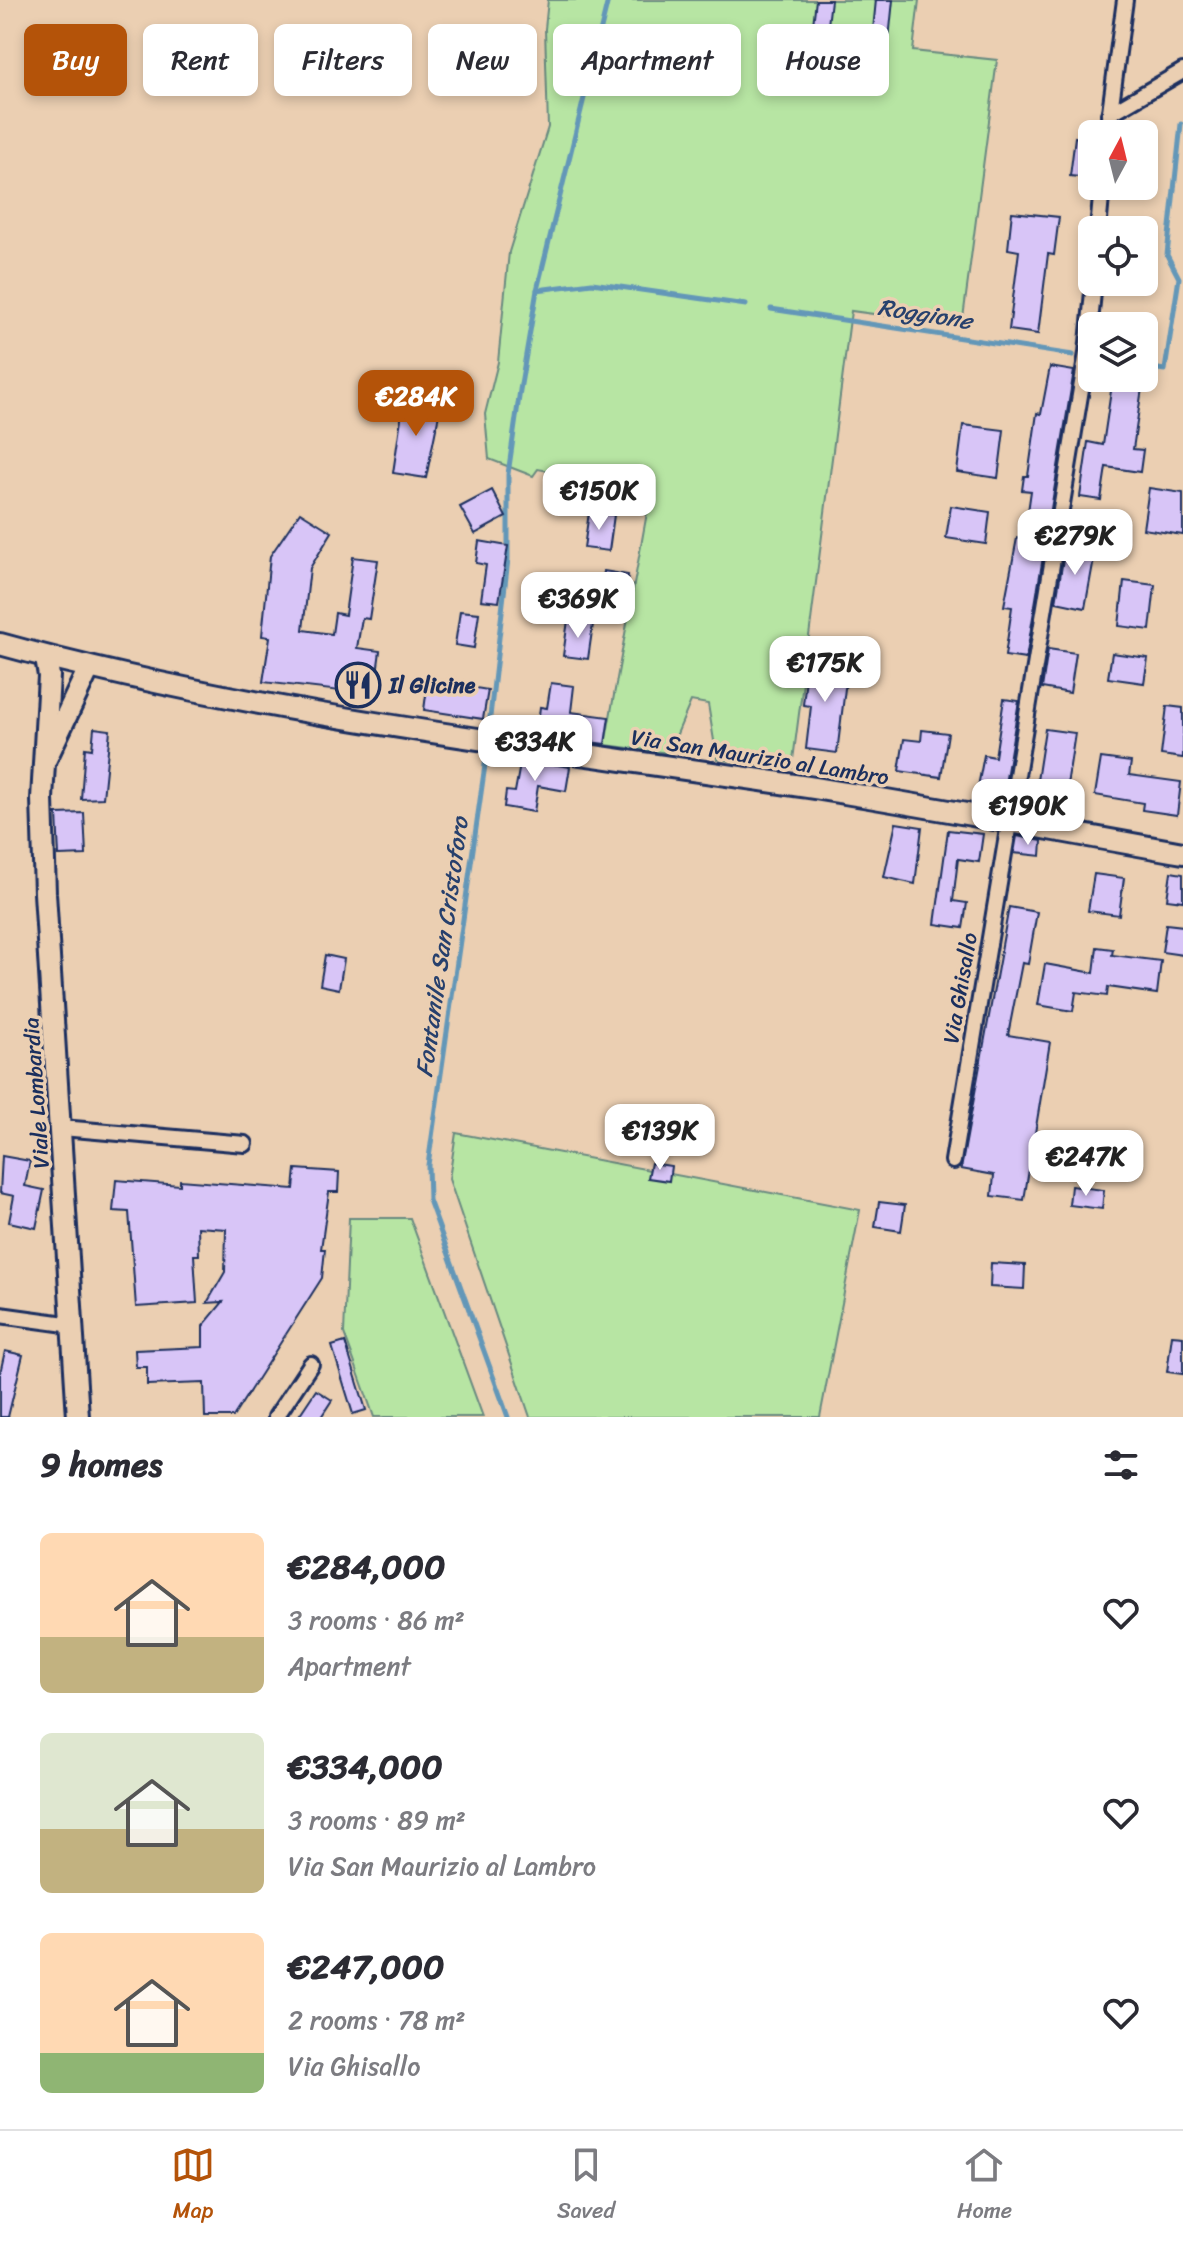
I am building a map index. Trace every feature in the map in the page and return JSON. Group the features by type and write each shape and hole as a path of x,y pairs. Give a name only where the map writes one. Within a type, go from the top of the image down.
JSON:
{"main road":[{"name":"Via San Maurizio al Lambro","path":"0,644 89,668 408,730 808,787 1183,853"},
{"name":"Viale Lombardia","path":"46,658 49,676 43,766 45,893 78,1417"},
{"name":"Viale Lombardia","path":"43,766 89,668"}],"street":[{"path":"1108,120 1125,0"},
{"path":"1109,114 1183,71"},
{"name":"Via Ghisallo","path":"953,1161 1011,823 1088,346 1093,296"},
{"path":"62,1128 245,1144"},
{"path":"0,1315 73,1325"},
{"path":"276,1417 311,1364"}],"green space":[{"path":"548,0 919,0 913,51 997,60 962,326 851,311 792,768 717,759 708,704 691,701 669,753 605,745 648,507 558,489 555,472 538,469 533,476 489,459 485,414 498,362 509,252 548,127 545,29"},
{"path":"456,1133 860,1210 820,1417 530,1417 449,1179"},
{"path":"349,1218 410,1218 483,1417 374,1417 344,1333"}],"building":[{"path":"816,0 831,0 828,24 813,24"},
{"path":"876,0 893,0 889,39 889,24 874,24"},
{"path":"1075,137 1078,138 1078,177 1070,176"},
{"path":"1012,212 1059,217 1054,255 1048,254 1038,334 1009,330 1019,251 1008,249"},
{"path":"1050,367 1074,371 1026,659 1005,656 1012,607 1004,606 1017,538 1024,539 1031,491 1022,490 1024,476 1028,476 1037,413 1041,414"},
{"path":"1111,392 1141,392 1133,449 1143,450 1140,472 1106,467 1101,500 1080,497 1088,442 1103,445"},
{"path":"404,398 441,404 426,478 393,473"},
{"path":"963,425 1004,430 998,478 957,472"},
{"path":"1149,488 1183,493 1183,535 1143,529"},
{"path":"492,490 506,517 475,534 460,507"},
{"path":"951,506 990,512 986,544 946,538"},
{"path":"300,512 332,532 310,568 303,630 332,634 335,613 345,615 353,557 378,560 369,619 362,618 357,648 380,651 374,695 263,682 270,637 262,636 270,556"},
{"path":"589,512 614,515 609,551 584,548"},
{"path":"479,541 508,546 499,602 481,600 486,565 476,563"},
{"path":"1065,547 1095,553 1085,608 1056,602"},
{"path":"604,571 628,575 624,610 599,607"},
{"path":"1124,581 1155,585 1150,630 1119,626"},
{"path":"460,611 479,613 474,648 455,645"},
{"path":"568,620 593,624 588,659 563,656"},
{"path":"1048,649 1076,653 1070,693 1042,688"},
{"path":"1112,653 1148,658 1144,683 1108,678"},
{"path":"808,659 848,664 837,753 806,749 811,706 803,705"},
{"path":"428,680 488,690 483,719 424,710"},
{"path":"551,683 574,686 571,712 609,717 605,744 543,736 544,725 538,724 540,707 547,708"},
{"path":"1004,699 1019,701 1003,796 977,792 984,755 995,757"},
{"path":"1167,706 1183,708 1183,758 1161,755"},
{"path":"94,728 110,730 103,798 81,799 85,748 92,749"},
{"path":"1045,729 1075,733 1062,818 1032,813"},
{"path":"922,730 948,733 941,777 899,771 904,739 921,741"},
{"path":"1101,758 1131,762 1129,775 1181,782 1177,815 1142,810 1143,803 1095,795"},
{"path":"521,759 570,767 566,791 538,786 534,812 504,807 506,791 515,792"},
{"path":"84,813 86,855 59,856 57,814"},
{"path":"896,823 922,827 915,884 884,877"},
{"path":"948,830 983,834 979,862 958,859 953,901 967,903 963,928 935,924"},
{"path":"1017,836 1042,841 1041,856 1014,853"},
{"path":"1171,872 1183,874 1183,901 1167,899"},
{"path":"1094,874 1124,878 1119,915 1088,911"},
{"path":"1009,907 1037,912 1028,964 1022,963 1008,1035 1050,1042 1024,1200 992,1196 994,1175 961,1169"},
{"path":"1166,924 1183,926 1183,955 1162,952"},
{"path":"1097,947 1113,949 1112,955 1161,961 1157,994 1108,987 1107,996 1076,992 1073,1011 1038,1005 1045,964 1094,973"},
{"path":"325,955 344,959 339,989 320,985"},
{"path":"2,1156 30,1161 25,1186 44,1190 36,1228 9,1222 14,1196 0,1193"},
{"path":"651,1163 671,1166 669,1181 648,1178"},
{"path":"296,1169 339,1172 338,1192 329,1192 321,1249 325,1249 322,1278 233,1417 205,1417 204,1383 147,1385 147,1367 136,1367 135,1350 203,1347 203,1326 223,1302 207,1303 225,1272 226,1229 198,1227 199,1255 194,1255 197,1303 136,1307 129,1212 113,1211 116,1180 180,1185 180,1180 294,1189"},
{"path":"1071,1186 1104,1190 1102,1209 1069,1205"},
{"path":"879,1202 905,1205 901,1231 875,1227"},
{"path":"991,1263 1025,1265 1024,1289 990,1287"},
{"path":"1172,1335 1183,1336 1183,1374 1167,1372"},
{"path":"345,1342 366,1410 353,1414 332,1346"},
{"path":"5,1351 23,1355 8,1417 0,1417 0,1373"},
{"path":"316,1390 332,1400 321,1417 298,1417"}],"waterway":[{"name":"Fontanile San Cristoforo","path":"488,734 508,559 508,474 520,390 537,290 608,0"},
{"path":"1158,369 1165,370 1179,278 1167,255 1181,124"},
{"name":"Roggione","path":"537,290 592,283 746,305"},
{"name":"Roggione","path":"771,309 1073,355"},
{"name":"Fontanile San Cristoforo","path":"488,744 428,1165 429,1200 508,1417"}],"place":[{"name":"Il Glicine","path":"358,685"}]}
